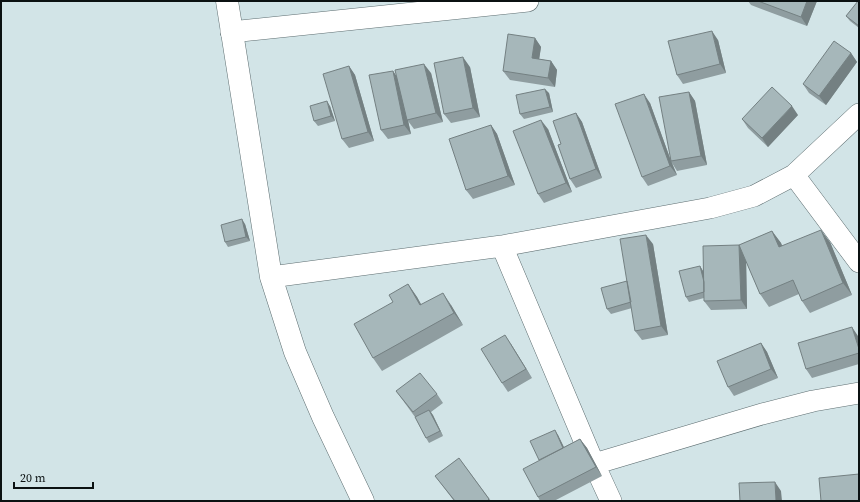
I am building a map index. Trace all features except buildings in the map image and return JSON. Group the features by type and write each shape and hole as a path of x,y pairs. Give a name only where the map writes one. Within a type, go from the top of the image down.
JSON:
{"street":[{"path":"227,1 271,277 295,352 323,417 363,501"},
{"path":"231,32 528,1"},
{"path":"271,277 502,246 710,208 754,196 794,175 859,114"},
{"path":"794,175 859,262"},
{"path":"502,246 611,501"},
{"path":"594,464 762,414 859,393"}]}
